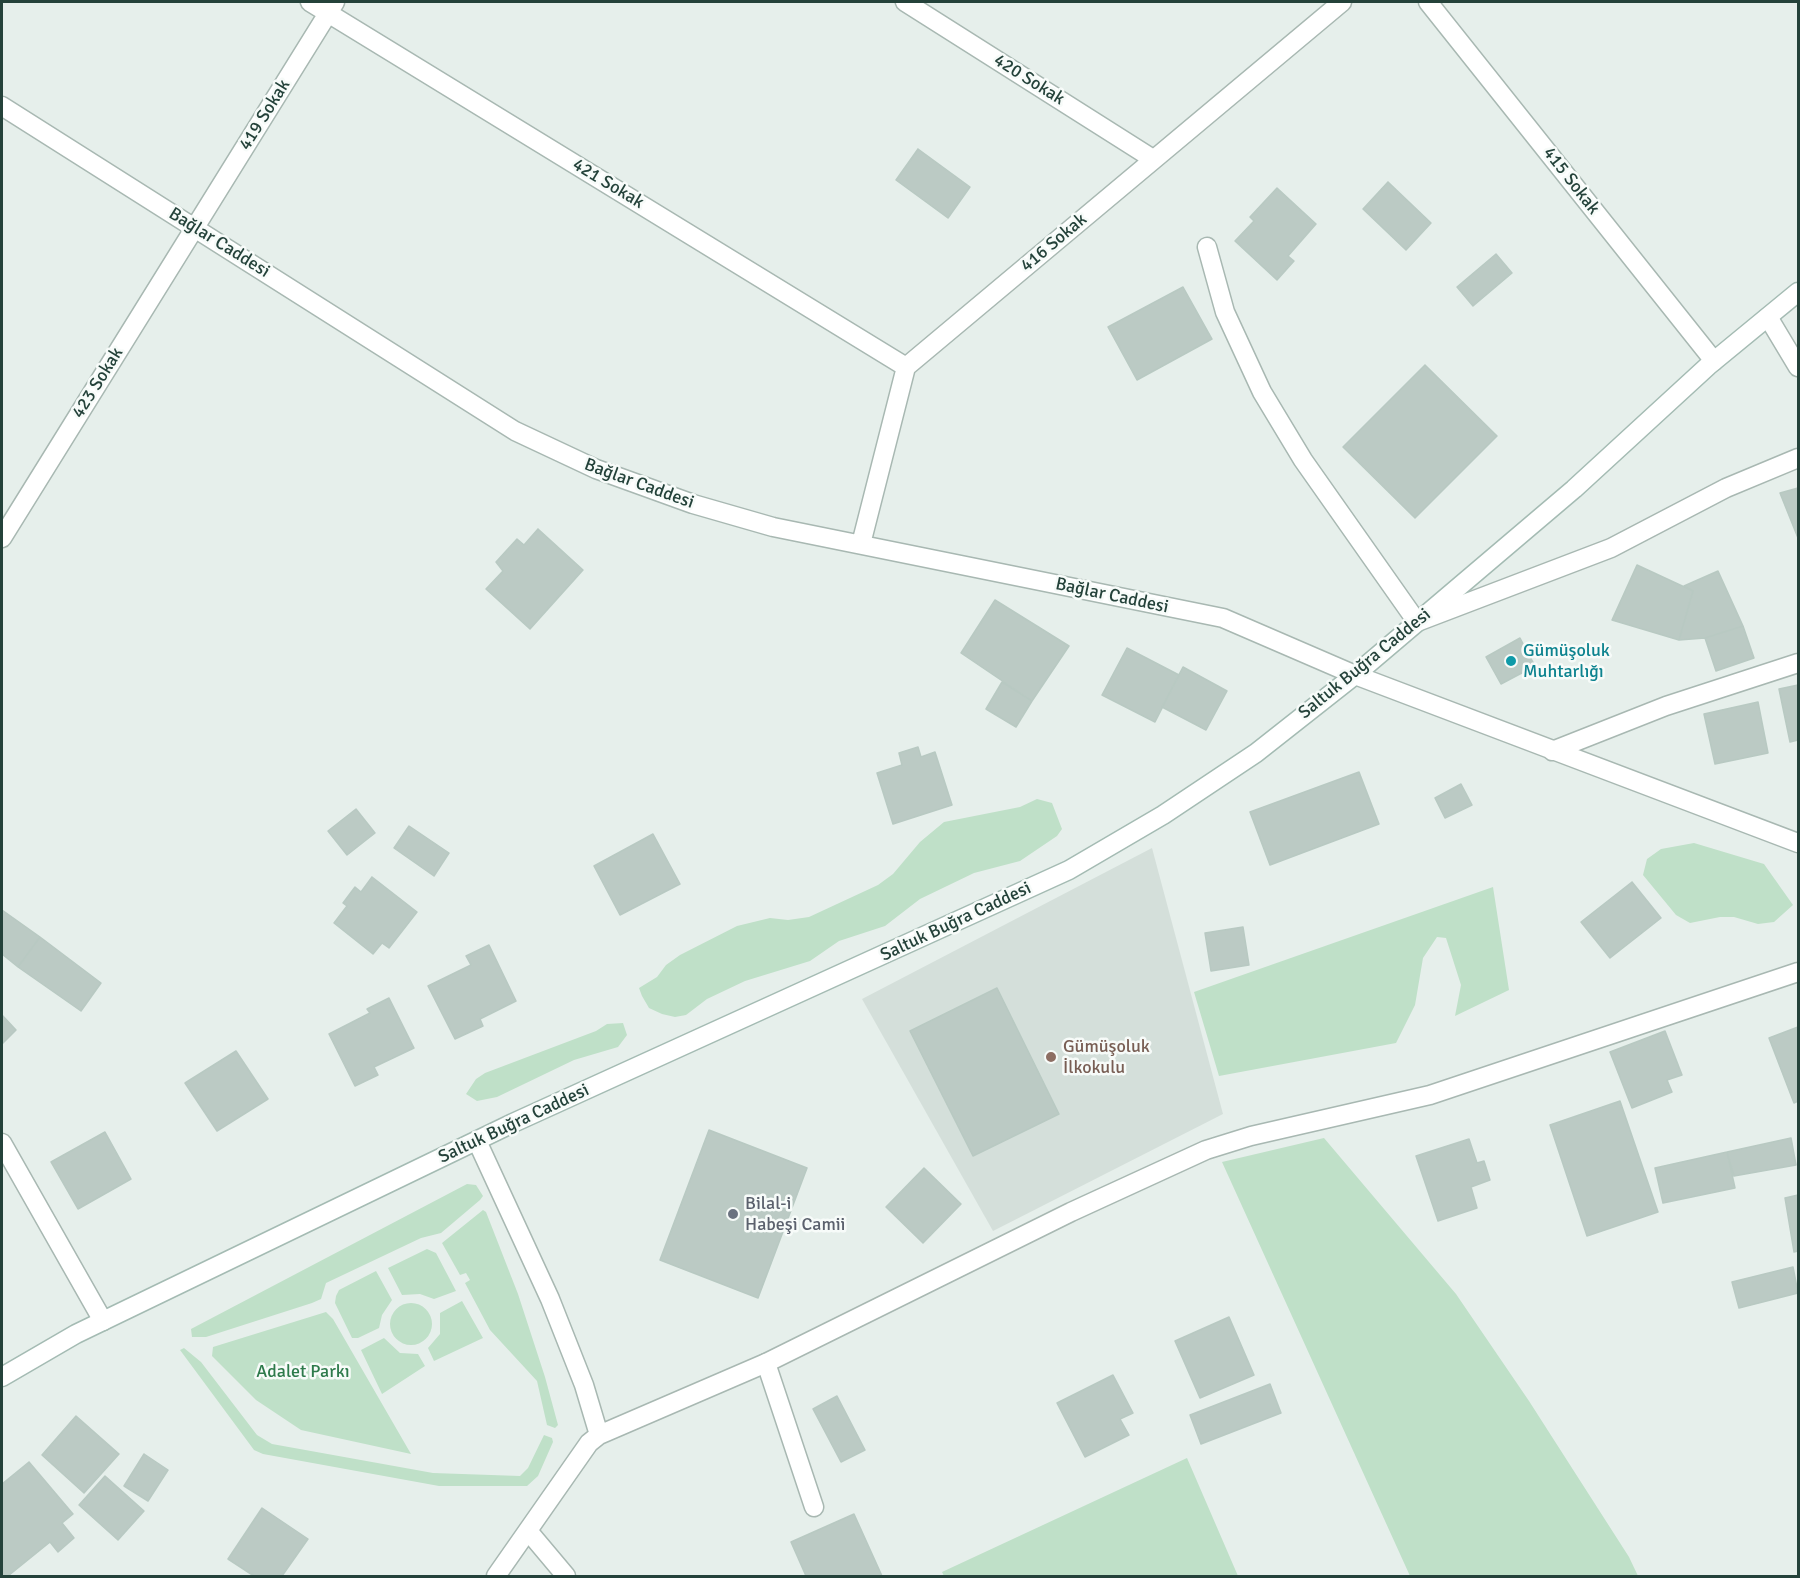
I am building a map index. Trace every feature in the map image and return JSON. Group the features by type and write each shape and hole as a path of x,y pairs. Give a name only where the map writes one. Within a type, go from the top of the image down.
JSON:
{"street":[{"name":"421 Sokak","path":"310,2 331,7 906,367"},
{"name":"420 Sokak","path":"905,2 1153,159"},
{"name":"416 Sokak","path":"906,367 1342,2"},
{"name":"415 Sokak","path":"1428,2 1714,361"},
{"name":"419 Sokak","path":"195,228 331,7"},
{"name":"Bağlar Caddesi","path":"2,106 515,431 596,469 693,504 773,527 1223,618 1354,675 1798,843"},
{"name":"423 Sokak","path":"2,538 195,228"},
{"path":"1207,247 1225,312 1262,392 1303,460 1417,622 1611,548 1726,488 1798,458"},
{"name":"Saltuk Buğra Caddesi","path":"2,1377 103,1321 477,1141 1069,870 1163,815 1256,753 1354,675 1574,489 1714,361 1798,292"},
{"path":"1768,317 1798,367"},
{"path":"861,544 906,367"},
{"path":"1552,751 1666,706 1798,663"},
{"path":"496,1576 529,1532 589,1443 599,1435 766,1363 1061,1217 1206,1150 1251,1136 1430,1095 1798,972"},
{"path":"477,1141 550,1299 584,1385 599,1435"},
{"path":"2,1143 103,1321"},
{"path":"766,1363 814,1507"},
{"path":"529,1532 566,1576"}],"shaded area":[{"name":"Gümüşoluk İlkokulu","path":"1152,848 1223,1114 993,1231 862,999"}],"green space":[{"path":"1037,799 1052,803 1062,829 1057,836 1020,861 974,873 920,899 885,926 839,941 810,961 745,981 707,999 686,1015 675,1017 662,1014 649,1008 642,996 639,988 657,977 666,965 680,955 737,926 770,918 788,920 809,917 878,885 893,874 920,842 944,822 1020,807"},
{"path":"1694,843 1764,864 1793,905 1774,922 1758,924 1734,917 1720,917 1690,923 1676,915 1643,875 1647,859 1661,849"},
{"path":"1493,887 1509,990 1455,1016 1461,985 1446,938 1437,937 1423,958 1415,1005 1396,1043 1219,1076 1194,992"},
{"path":"623,1023 627,1035 618,1047 574,1060 497,1097 477,1101 466,1094 476,1079 485,1073 596,1031 607,1024"},
{"path":"1324,1138 1456,1294 1529,1401 1629,1557 1638,1576 1410,1576 1222,1162"},
{"path":"467,1184 476,1185 483,1196 441,1233 421,1238 326,1283 321,1299 312,1303 206,1337 192,1337 191,1329"},
{"path":"483,1210 486,1212 518,1294 545,1377 558,1425 555,1428 547,1425 537,1381 490,1330 465,1283 470,1280 466,1273 460,1275 442,1243"},
{"path":"427,1249 436,1253 456,1291 434,1299 420,1294 402,1295 388,1268"},
{"path":"376,1271 392,1300 382,1315 379,1328 358,1338 352,1338 335,1303 336,1296 339,1290"},
{"path":"462,1301 483,1338 434,1361 428,1348 440,1334 440,1313"},
{"path":"411,1303 426,1309 432,1324 426,1339 411,1345 396,1339 390,1324 396,1309"},
{"name":"Adalet Parkı","path":"326,1312 333,1319 411,1454 301,1430 256,1400 212,1356 213,1347"},
{"path":"384,1338 400,1353 418,1354 425,1366 382,1394 361,1350"},
{"path":"184,1348 201,1362 257,1435 272,1444 433,1473 520,1476 528,1468 544,1435 552,1438 553,1442 538,1476 527,1486 439,1486 263,1454 254,1450 180,1350"},
{"path":"1187,1458 1238,1576 944,1576 942,1572"}],"building":[{"path":"918,149 970,187 948,218 896,180"},
{"path":"1388,182 1431,223 1406,250 1363,209"},
{"path":"1277,188 1316,224 1288,256 1294,261 1277,280 1235,241 1254,221 1250,217"},
{"path":"1496,254 1512,273 1473,306 1457,287"},
{"path":"1183,287 1212,339 1137,380 1108,327"},
{"path":"1425,365 1497,436 1415,518 1343,447"},
{"path":"1798,488 1798,538 1780,493"},
{"path":"538,529 583,570 530,629 486,589 503,571 496,562 517,539 524,545"},
{"path":"1637,565 1693,591 1679,640 1612,620"},
{"path":"1718,571 1743,626 1705,638 1679,640 1693,591 1684,586"},
{"path":"995,600 1069,646 1032,701 961,653"},
{"path":"1743,626 1754,658 1716,671 1705,638"},
{"name":"Gümüşoluk Muhtarlığı","path":"1520,638 1535,666 1501,684 1486,657"},
{"path":"1127,648 1179,675 1155,722 1102,695"},
{"path":"1183,667 1227,691 1206,730 1162,707"},
{"path":"1002,682 1032,701 1016,727 986,709"},
{"path":"1798,685 1798,740 1790,742 1779,689"},
{"path":"1758,702 1768,753 1715,764 1704,714"},
{"path":"918,747 921,757 935,752 952,805 893,824 877,773 902,765 899,753"},
{"path":"1359,772 1379,824 1270,865 1250,812"},
{"path":"1461,784 1472,805 1445,818 1435,798"},
{"path":"356,809 375,833 347,855 328,831"},
{"path":"409,826 449,853 434,876 394,848"},
{"path":"653,834 680,884 620,915 594,866"},
{"path":"372,877 417,912 389,948 382,943 373,954 334,923 347,906 343,903 355,887 361,892"},
{"path":"1632,882 1661,918 1610,958 1581,922"},
{"path":"2,910 40,937 18,967 2,954"},
{"path":"1243,927 1249,965 1211,971 1205,933"},
{"path":"40,937 101,983 81,1011 18,967"},
{"path":"489,945 516,1001 480,1019 483,1026 455,1039 428,986 471,965 466,956"},
{"path":"997,988 1059,1114 973,1156 910,1031"},
{"path":"389,998 414,1048 374,1067 378,1075 355,1086 329,1034 370,1013 367,1009"},
{"path":"2,1015 16,1030 2,1044"},
{"path":"1798,1027 1798,1101 1794,1103 1769,1038"},
{"path":"1665,1031 1682,1075 1667,1080 1672,1092 1632,1108 1610,1052"},
{"path":"236,1051 268,1099 217,1131 185,1083"},
{"path":"1620,1101 1658,1212 1587,1236 1550,1125"},
{"name":"Bilal-i Habeşi Camii","path":"709,1130 807,1168 758,1298 660,1260"},
{"path":"105,1132 131,1179 78,1209 51,1162"},
{"path":"1791,1138 1796,1165 1734,1176 1727,1152"},
{"path":"1469,1139 1477,1163 1484,1161 1490,1180 1471,1187 1477,1208 1438,1221 1416,1156"},
{"path":"1727,1152 1735,1188 1663,1203 1655,1168"},
{"path":"924,1168 961,1204 923,1243 886,1207"},
{"path":"1798,1195 1798,1251 1794,1252 1785,1198"},
{"path":"1793,1267 1798,1293 1739,1308 1732,1282"},
{"path":"1229,1317 1254,1375 1200,1398 1175,1341"},
{"path":"1113,1375 1133,1413 1120,1419 1129,1435 1085,1457 1057,1403"},
{"path":"1270,1384 1281,1413 1201,1444 1190,1415"},
{"path":"837,1396 865,1450 841,1462 813,1409"},
{"path":"76,1416 119,1454 84,1493 42,1455"},
{"path":"144,1454 168,1470 148,1501 124,1486"},
{"path":"29,1462 73,1514 62,1523 74,1538 58,1552 50,1542 8,1576 2,1576 2,1484"},
{"path":"105,1476 144,1511 118,1540 79,1505"},
{"path":"262,1508 308,1539 282,1576 254,1576 228,1559"},
{"path":"854,1514 882,1576 806,1576 791,1542"}],"place":[{"name":"Gümüşoluk Muhtarlığı","path":"1511,661"},
{"name":"Gümüşoluk İlkokulu","path":"1051,1057"},
{"name":"Bilal-i Habeşi Camii","path":"733,1214"}]}
